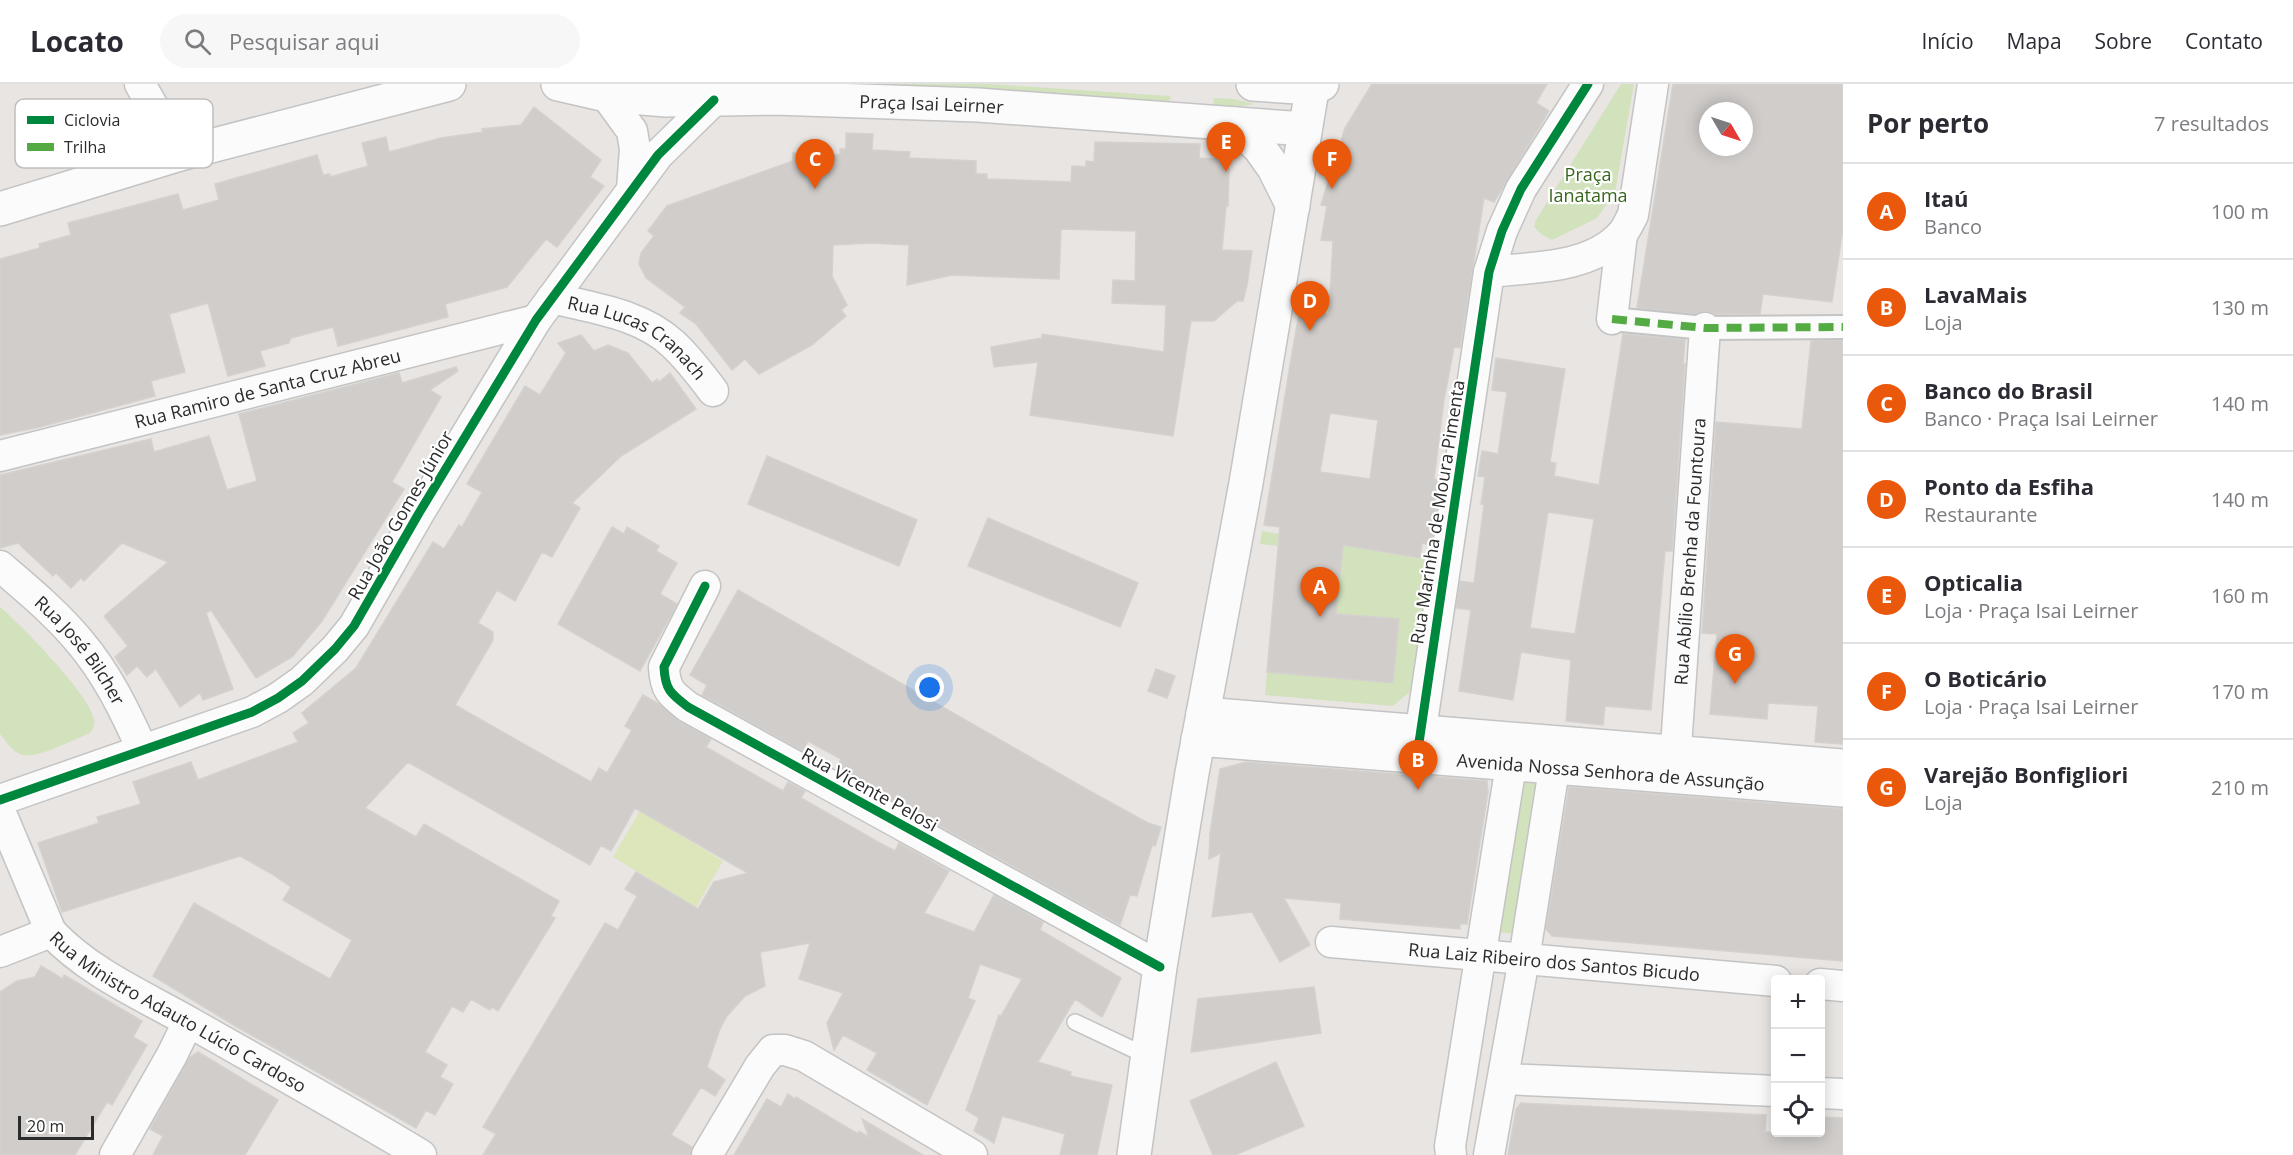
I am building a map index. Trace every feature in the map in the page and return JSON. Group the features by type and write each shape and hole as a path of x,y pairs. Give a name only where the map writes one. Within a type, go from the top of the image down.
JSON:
{"main road":[{"path":"213,144 378,93 449,84"},
{"name":"Praça Isai Leirner","path":"558,84 666,100 714,100 775,91 1305,129"},
{"path":"1134,1155 1160,967 1246,483 1305,129 1316,85 1253,84"},
{"path":"1235,124 1259,147 1274,168 1293,206"},
{"path":"0,209 134,168"},
{"name":"Avenida Nossa Senhora de Assunção","path":"1201,726 1675,764 1843,766"},
{"name":"Avenida Nossa Senhora de Assunção","path":"1675,764 1843,789"}],"street":[{"path":"140,84 149,99"},
{"name":"Rua Marinha de Moura Pimenta","path":"1419,744 1489,272 1502,231 1521,189 1588,84"},
{"path":"1489,272 1578,261 1604,249 1622,234 1633,215 1653,84"},
{"path":"603,89 632,131 635,149 632,189"},
{"name":"Rua João Gomes Júnior","path":"0,800 252,712 278,698 302,681 335,649 354,626 419,513 544,309 632,189 676,135 714,100"},
{"path":"1622,234 1612,319 1705,328 1843,327"},
{"name":"Rua Lucas Cranach","path":"544,309 615,314 653,329 674,344 713,391"},
{"name":"Rua Ramiro de Santa Cruz Abreu","path":"0,456 544,309"},
{"name":"Rua Abílio Brenha da Fountoura","path":"1675,764 1705,328"},
{"name":"Rua José Bilcher","path":"0,566 45,606 80,642 106,677 124,707 142,749"},
{"name":"Rua Vicente Pelosi","path":"705,586 664,668 665,681 670,693 688,707 1160,967"},
{"path":"1451,1155 1450,1146 1513,751"},
{"path":"1489,1155 1504,1079 1557,755"},
{"name":"Rua Ministro Adauto Lúcio Cardoso","path":"0,811 51,932 64,946 106,978 188,1022 410,1152"},
{"path":"0,952 51,932"},
{"name":"Rua Laiz Ribeiro dos Santos Bicudo","path":"1331,942 1771,981"},
{"path":"1825,984 1843,986"},
{"path":"115,1155 188,1022"},
{"path":"707,1155 760,1066 773,1050 804,1056 972,1155"},
{"path":"1504,1079 1771,1091"},
{"path":"1825,1094 1843,1094"}],"lane":[{"path":"1075,1022 1147,1056"}],"green space":[{"path":"877,84 988,84 1169,96 1171,98 1167,103"},
{"name":"Praça Ianatama","path":"1621,84 1634,84 1615,192 1597,218 1552,240 1534,227 1536,220"},
{"path":"1214,98 1233,99 1255,104 1213,110"},
{"path":"1262,531 1433,561 1413,689 1393,706 1265,695 1267,672 1393,683 1336,614 1342,553 1260,544"},
{"path":"0,607 38,644 81,695 94,720 94,727 90,733 35,755 20,754 0,734"},
{"path":"1520,782 1541,784 1517,934 1496,932"},
{"path":"640,811 723,861 696,907 613,857"}],"building":[{"path":"1372,84 1547,84 1536,103 1549,111 1494,202 1484,198 1460,348 1454,347 1444,400 1434,479 1441,480 1431,545 1422,543 1420,558 1343,545 1336,614 1399,619 1393,683 1267,672 1280,527 1264,525 1299,314 1329,314 1333,241 1321,240 1327,206 1321,205 1345,128","holes":["1330,413 1378,420 1370,479 1320,472"]},
{"path":"1673,84 1843,84 1843,228 1832,302 1763,294 1760,314 1715,314 1706,311 1696,314 1637,308"},
{"path":"534,107 601,160 590,177 604,186 557,247 546,239 507,287 445,304 448,317 338,346 333,327 291,338 289,343 260,351 265,366 228,376 208,303 169,314 185,372 151,381 155,396 40,427 0,435 0,259 40,248 39,244 71,235 68,223 178,194 183,210 219,200 215,184 317,155 323,175 330,174 330,177 368,166 362,143 386,137 389,152 441,138 483,132 482,129 521,125"},
{"path":"846,133 873,134 872,150 910,152 909,158 976,161 976,174 987,174 987,179 1071,182 1072,166 1086,167 1086,161 1094,162 1095,142 1200,144 1199,158 1220,159 1229,169 1228,206 1226,206 1222,250 1252,251 1247,285 1243,301 1237,301 1214,321 1191,321 1173,436 1030,415 1038,362 994,367 991,347 1042,338 1042,334 1164,352 1166,305 1112,303 1113,280 1135,281 1136,231 1061,229 1059,279 952,275 907,285 909,245 872,243 833,245 832,276 847,305 841,310 846,316 812,345 759,374 745,359 732,370 696,324 680,313 685,307 646,278 639,264 641,253 654,236 648,231 667,206 793,161 793,153 840,155 840,149 846,149"},
{"path":"1623,334 1685,340 1672,551 1665,551 1651,710 1605,706 1603,725 1566,721 1571,660 1521,652 1513,700 1459,691 1471,610 1456,608 1460,581 1474,583 1484,505 1481,504 1485,477 1478,476 1482,451 1498,454 1507,392 1492,390 1496,358 1565,369 1550,462 1556,463 1554,476 1599,485","holes":["1548,512 1594,519 1575,634 1530,628"]},
{"path":"581,335 594,351 608,345 628,353 652,383 657,379 659,382 670,373 696,409 621,456 572,503 580,508 552,557 542,552 515,601 497,590 478,623 493,632 493,640 455,705 591,782 599,768 607,773 632,730 625,726 643,695 659,704 680,722 711,739 706,747 725,758 783,791 788,782 805,791 801,798 878,842 895,851 899,843 949,871 924,913 974,932 994,895 1043,922 1040,930 1121,978 1102,1017 1075,999 1038,1062 1071,1072 1070,1076 1112,1085 1097,1155 1060,1155 1065,1134 1002,1116 994,1143 974,1131 979,1118 966,1110 999,1015 1001,1016 1022,979 980,964 968,998 975,1001 927,1105 867,1070 877,1053 843,1035 834,1050 827,1023 843,993 799,979 810,943 760,952 765,986 745,996 727,1016 707,1067 725,1080 715,1096 701,1087 671,1135 692,1147 690,1155 483,1155 496,1134 483,1127 605,923 618,930 637,896 625,889 636,872 698,909 714,882 748,873 635,808 611,851 601,845 590,865 408,762 365,808 416,837 424,824 559,901 551,916 555,918 498,1011 492,1007 490,1010 471,999 463,1012 452,1006 425,1052 447,1065 440,1077 453,1084 435,1115 426,1110 416,1128 232,1024 153,976 194,903 330,979 352,940 283,900 291,887 272,874 240,856 62,912 38,843 99,823 97,817 141,804 133,782 191,762 198,780 298,742 293,733 309,723 302,713 356,668 433,542 444,549 459,525 462,527 482,492 467,484 525,386 540,395 566,353 558,343"},
{"path":"1843,340 1843,744 1815,742 1818,706 1768,703 1767,719 1710,714 1717,634 1702,633 1716,422 1802,429 1811,341"},
{"path":"456,367 458,371 430,390 441,397 392,482 404,489 322,621 292,657 256,678 211,610 206,613 233,689 203,700 200,693 180,707 156,669 147,677 137,666 127,675 115,657 128,646 104,616 168,562 122,543 84,581 81,578 71,588 56,573 53,576 18,543 0,548 0,475 151,439 154,452 209,436 227,490 257,481 239,414 399,373 402,383"},
{"path":"767,456 917,520 899,566 748,504"},
{"path":"988,518 1138,583 1120,627 968,566"},
{"path":"612,527 624,534 627,527 659,546 656,551 677,563 660,594 677,604 640,671 558,624"},
{"path":"738,590 1088,790 1148,823 1161,827 1155,846 1152,845 1137,896 1130,895 1120,925 836,769 841,759 808,741 803,751 702,695 707,685 690,675"},
{"path":"1156,669 1175,676 1167,698 1148,691"},
{"path":"1246,762 1487,781 1488,792 1467,924 1460,924 1460,929 1340,919 1341,903 1284,898 1310,945 1280,962 1252,912 1212,917 1221,853 1209,859 1210,833 1220,769"},
{"path":"1569,787 1843,809 1843,961 1552,936 1546,929"},
{"path":"41,966 63,979 64,975 142,1021 133,1037 147,1045 112,1105 107,1102 75,1155 0,1155 0,992 17,981 35,977"},
{"path":"1314,987 1321,1033 1191,1052 1198,999"},
{"path":"198,1052 278,1100 245,1155 153,1155 163,1136 150,1129 190,1057"},
{"path":"1276,1062 1304,1126 1235,1155 1213,1155 1190,1101"},
{"path":"788,1094 858,1134 859,1131 869,1137 862,1119 923,1155 734,1155 767,1099 781,1107"},
{"path":"1521,1103 1766,1115 1765,1132 1771,1132 1771,1137 1825,1137 1825,1117 1843,1118 1843,1155 1508,1155 1516,1109"}],"marked path":[{"path":"1612,319 1705,328 1843,327"}],"cycle path":[{"path":"1417,756 1489,272 1502,231 1521,189 1588,84"},
{"path":"0,800 252,712 278,698 302,681 335,649 354,626 419,513 536,320 658,155 714,100"},
{"path":"705,586 664,667 670,691 677,698 688,707 1160,967"}],"place":[{"name":"Opticalia","path":"1226,172"},
{"name":"Banco do Brasil","path":"815,189"},
{"name":"O Boticário","path":"1332,189"},
{"name":"Ponto da Esfiha","path":"1310,331"},
{"name":"Itaú","path":"1320,617"},
{"name":"Varejão Bonfigliori","path":"1735,684"},
{"name":"LavaMais","path":"1418,790"}]}
